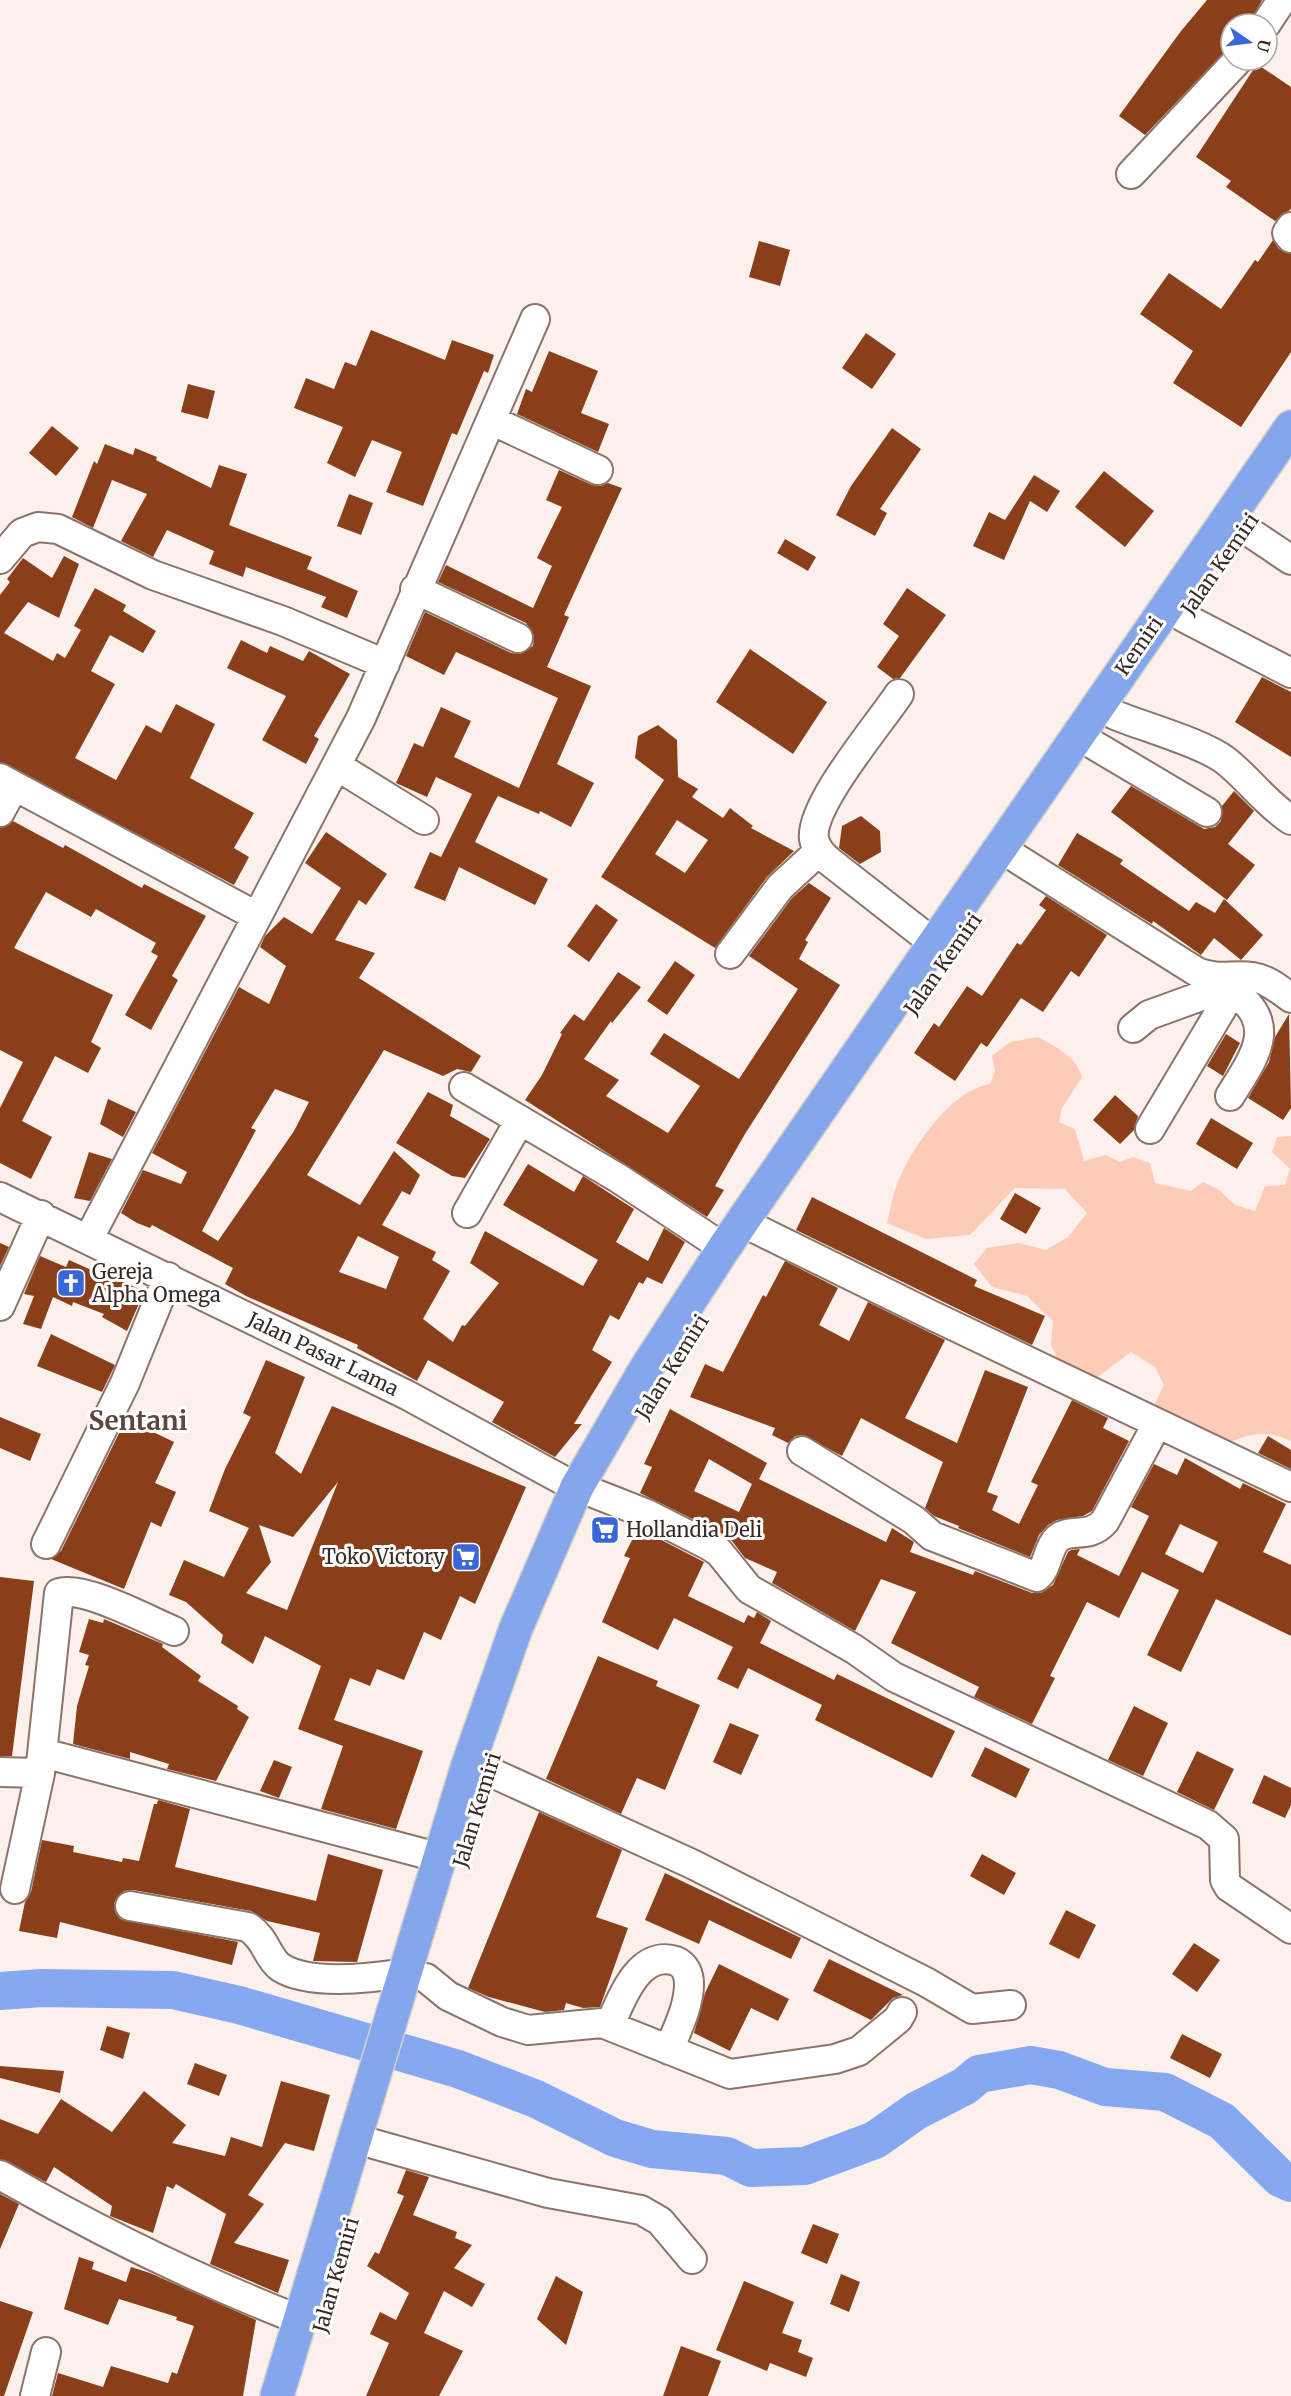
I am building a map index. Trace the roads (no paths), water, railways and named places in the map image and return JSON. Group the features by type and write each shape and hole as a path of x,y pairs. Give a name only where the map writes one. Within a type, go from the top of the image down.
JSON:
{"highway":[{"name":"Kemiri","path":"1117,700 1291,427"},
{"name":"Jalan Kemiri","path":"742,1233 935,944 1117,700 1183,617 1291,461"},
{"name":"Jalan Kemiri","path":"413,1983 441,1857 467,1768 516,1628 587,1491 645,1370 742,1233 1016,858 1094,745 1117,700"},
{"name":"Jalan Kemiri","path":"277,2396 300,2320 377,2106 413,1983 587,1491"},
{"name":"Jalan Kemiri","path":"300,2396 365,2141"}],"street":[{"path":"1131,174 1227,72"},
{"path":"1291,227 1287,233 1291,238"},
{"path":"89,1238 337,765 385,664 535,319"},
{"path":"491,420 598,470"},
{"path":"0,559 22,533 38,527 58,530 153,575 283,621 385,664"},
{"path":"1245,529 1291,560"},
{"path":"416,589 518,638"},
{"path":"1183,617 1291,673"},
{"path":"899,694 839,777 818,815 814,839 819,851 864,890 902,916 935,944"},
{"path":"1117,700 1225,760 1269,805 1291,820"},
{"path":"1094,745 1207,812"},
{"path":"337,765 424,820"},
{"path":"0,812 7,782 256,916"},
{"path":"730,954 780,887 819,851"},
{"path":"1016,858 1197,972 1230,982 1254,1011 1260,1024 1255,1055 1230,1096"},
{"path":"1133,1028 1149,1015 1204,995 1230,982 1254,977 1267,982 1291,998"},
{"path":"1150,1130 1230,982"},
{"path":"464,1087 618,1178 1291,1487"},
{"path":"467,1213 520,1120"},
{"name":"Jalan Pasar Lama","path":"0,1197 89,1238 406,1395 587,1491 647,1514 710,1546 719,1552 749,1589 854,1649 894,1677 1214,1828 1224,1839 1225,1880 1229,1887 1291,1929"},
{"path":"0,1306 41,1215"},
{"path":"46,1544 125,1383 168,1277"},
{"path":"802,1451 914,1520 932,1536 1036,1577 1041,1573 1056,1540 1063,1536 1098,1530 1105,1521 1156,1424"},
{"path":"15,1889 41,1763 54,1614 59,1593 71,1592 97,1599 174,1631"},
{"path":"0,1772 41,1763 441,1857"},
{"path":"488,1771 720,1877 926,1982 972,2009 1011,2005"},
{"path":"129,1906 248,1927 264,1940 275,1962 295,1972 318,1977 413,1983 448,1996 502,2022 528,2030 602,2023 730,2074 810,2064 859,2051 898,2019 902,2012"},
{"path":"610,2025 621,1999 642,1967 663,1959 679,1962 686,1970 689,1984 686,2008 669,2050"},
{"path":"365,2141 548,2193 641,2210 660,2221 693,2259"},
{"path":"0,2175 63,2212 131,2245 300,2320"},
{"path":"35,2396 46,2352"}],"waterway":[{"path":"0,1991 42,1988 173,1990 239,2005 458,2069 536,2099 615,2138 652,2149 727,2156 751,2168 805,2166 875,2140 916,2111 965,2086 979,2074 1031,2065 1059,2070 1105,2087 1165,2092 1222,2121 1280,2178 1291,2183"}],"place":[{"name":"Gereja Alpha Omega","path":"71,1283"},
{"name":"Hollandia Deli","path":"605,1530"},
{"name":"Toko Victory","path":"466,1557"}],"district":[{"name":"Sentani","path":"138,1421"}]}
